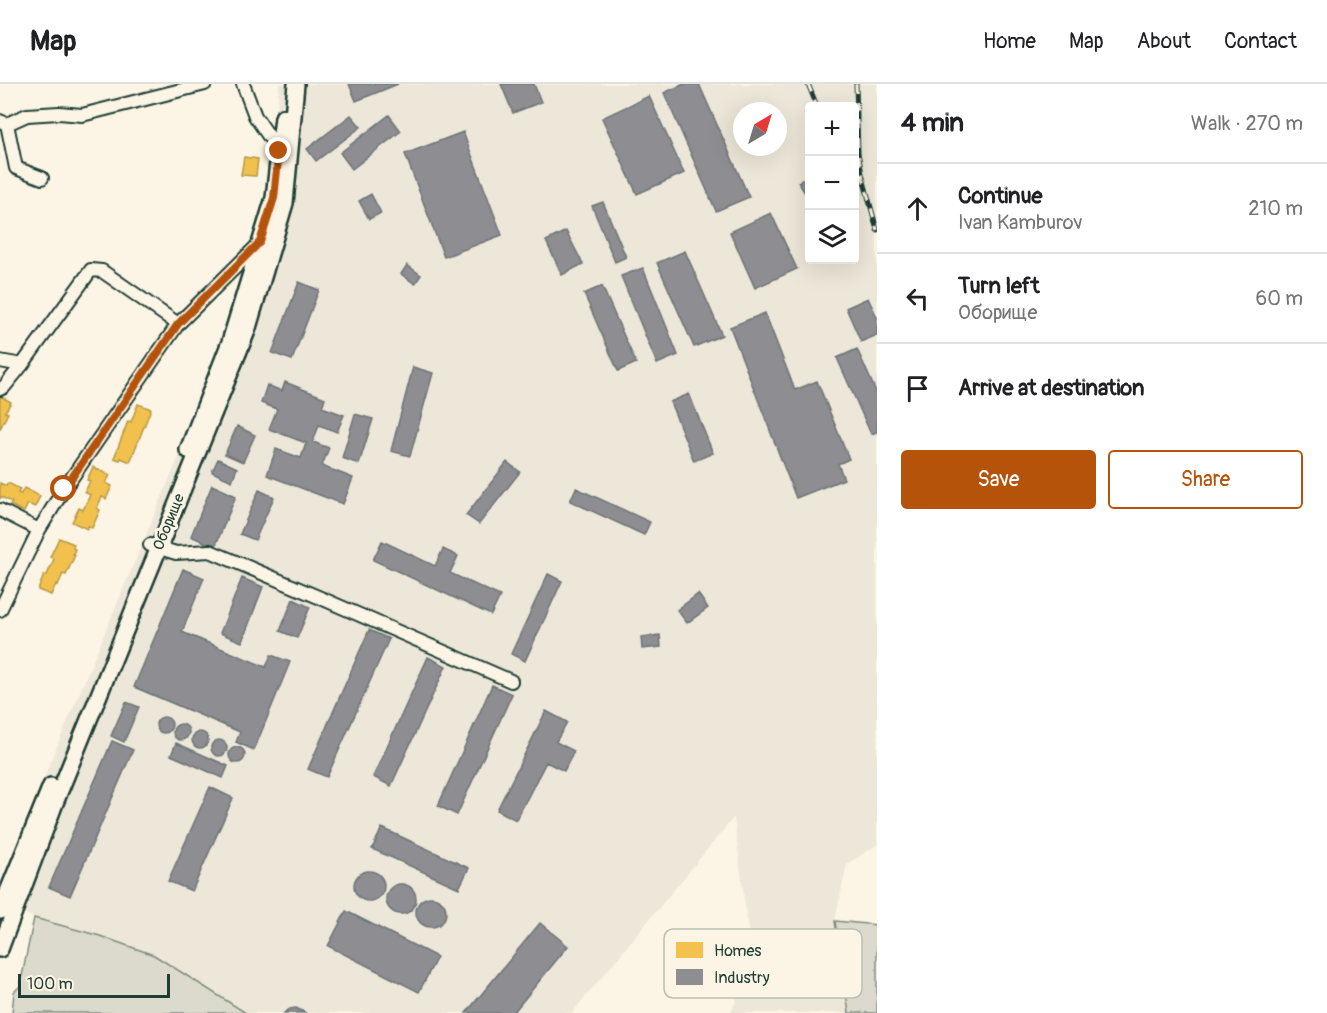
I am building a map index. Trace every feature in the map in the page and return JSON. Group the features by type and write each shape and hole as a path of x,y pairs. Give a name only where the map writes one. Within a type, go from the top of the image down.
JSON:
{"main road":[{"name":"Оборище","path":"0,950 5,901 55,803 230,342 274,198 286,84"},
{"name":"Оборище","path":"154,546 247,331 285,203 296,84"}],"street":[{"path":"42,178 16,168 4,123 27,115 59,113 82,115 205,84"},
{"path":"243,84 255,117 279,151"},
{"path":"0,610 39,530 64,489 178,324 260,242"},
{"path":"0,389 22,365 91,270 102,271 178,324"},
{"path":"0,361 22,365"},
{"path":"0,510 39,530"},
{"path":"154,546 176,553 210,552 511,681"}],"shaded area":[{"path":"279,84 877,84 877,845 847,864 835,921 836,929 748,929 734,817 572,1013 247,1013 154,955 34,918 0,900 0,890 37,794 201,404 232,319 258,228 273,164"},
{"path":"34,918 100,936 154,955 246,1013 12,1013 14,992 20,986"},
{"path":"835,921 877,925 877,1013 849,1013 847,998 862,998 862,929 836,929"},
{"path":"737,998 847,998 849,1013 731,1013"}],"building: Homes":[{"path":"244,157 258,159 256,176 241,175"},
{"path":"0,396 11,402 0,429"},
{"path":"138,404 151,409 130,462 114,458 128,421 131,422"},
{"path":"93,467 110,475 106,483 112,486 106,499 102,497 97,508 100,510 92,528 88,526 87,529 72,522 79,508 83,510 90,495 85,492"},
{"path":"0,483 6,486 8,483 20,489 18,493 21,494 24,488 40,496 35,507 28,504 24,512 10,505 12,502 1,497 0,499"},
{"path":"59,538 74,544 73,554 75,555 66,575 63,574 51,595 38,590 54,559 50,557"}],"building: Industry":[{"path":"349,84 398,84 356,101"},
{"path":"501,84 534,84 541,102 513,113"},
{"path":"684,84 699,84 749,197 716,211 664,93"},
{"path":"649,96 684,173 637,194 602,118"},
{"path":"351,115 361,127 316,161 307,149"},
{"path":"389,115 401,131 352,169 340,153"},
{"path":"463,132 502,235 444,257 405,154"},
{"path":"805,178 805,193 798,182"},
{"path":"371,194 381,213 369,219 359,201"},
{"path":"603,202 626,257 615,262 592,206"},
{"path":"771,213 797,269 755,288 730,232"},
{"path":"566,231 583,264 562,275 546,241"},
{"path":"685,251 722,335 694,347 657,263"},
{"path":"407,265 421,275 415,284 401,274"},
{"path":"643,268 678,355 657,364 621,276"},
{"path":"299,282 319,290 292,360 272,353"},
{"path":"602,286 636,363 618,371 584,294"},
{"path":"868,298 877,317 877,335 861,342 846,308"},
{"path":"765,313 795,390 817,381 849,459 838,464 844,479 796,498 730,327"},
{"path":"857,349 877,394 877,432 871,434 837,358"},
{"path":"413,367 433,373 410,456 391,451"},
{"path":"285,382 325,398 322,407 344,415 337,432 319,425 313,442 329,448 322,466 353,478 343,504 267,475 276,449 301,458 306,443 269,429 277,409 261,403 267,385 282,391"},
{"path":"689,394 713,453 694,461 670,402"},
{"path":"355,414 373,419 359,464 342,458"},
{"path":"237,426 255,435 243,462 225,454"},
{"path":"218,459 237,468 232,481 212,472"},
{"path":"507,462 520,472 479,524 466,515"},
{"path":"212,485 236,496 215,547 191,536"},
{"path":"576,488 650,522 644,535 570,501"},
{"path":"259,490 274,497 255,540 240,534"},
{"path":"382,541 435,566 443,549 458,556 450,573 500,596 491,615 373,560"},
{"path":"183,569 204,578 182,632 266,667 271,655 290,662 254,750 236,742 240,732 134,687"},
{"path":"548,574 562,581 525,661 511,654"},
{"path":"242,578 263,587 242,642 220,633"},
{"path":"698,594 708,608 687,623 677,610"},
{"path":"293,599 310,607 297,638 280,631"},
{"path":"369,630 389,639 327,777 308,769"},
{"path":"660,635 661,647 642,649 641,637"},
{"path":"428,657 446,666 391,786 373,777"},
{"path":"492,685 512,694 457,815 438,806"},
{"path":"126,702 139,707 124,742 111,736"},
{"path":"546,711 567,722 556,742 574,751 564,771 546,762 516,820 497,810"},
{"path":"161,717 167,717 172,725 170,731 161,733 156,728 156,722"},
{"path":"178,724 184,724 189,732 187,738 178,740 173,735 173,729"},
{"path":"197,732 203,732 208,740 206,746 197,748 192,743 192,737"},
{"path":"216,740 222,740 227,748 225,754 216,756 211,751 211,745"},
{"path":"112,741 133,750 70,896 49,887"},
{"path":"176,743 228,766 223,778 171,755"},
{"path":"234,747 240,747 245,755 243,761 234,763 229,758 229,752"},
{"path":"210,787 233,798 192,891 168,881"},
{"path":"382,828 469,868 459,888 372,849"},
{"path":"369,871 375,872 383,880 383,892 375,900 369,901 363,900 355,892 354,886 355,880 363,872"},
{"path":"401,884 407,885 415,893 415,905 407,913 401,914 395,913 387,905 386,899 387,893 395,885"},
{"path":"431,897 437,898 445,906 445,918 437,926 431,927 425,926 417,918 416,912 417,906 425,898"},
{"path":"346,911 437,957 419,992 328,946"},
{"path":"540,923 568,946 513,1013 466,1013"},
{"path":"296,1008 306,1013 284,1013 290,1009"}],"railway":[{"path":"808,84 815,102"},
{"path":"856,84 858,153 877,230"}],"route":[{"path":"64,489 178,324 260,242 274,198 279,151"}]}
